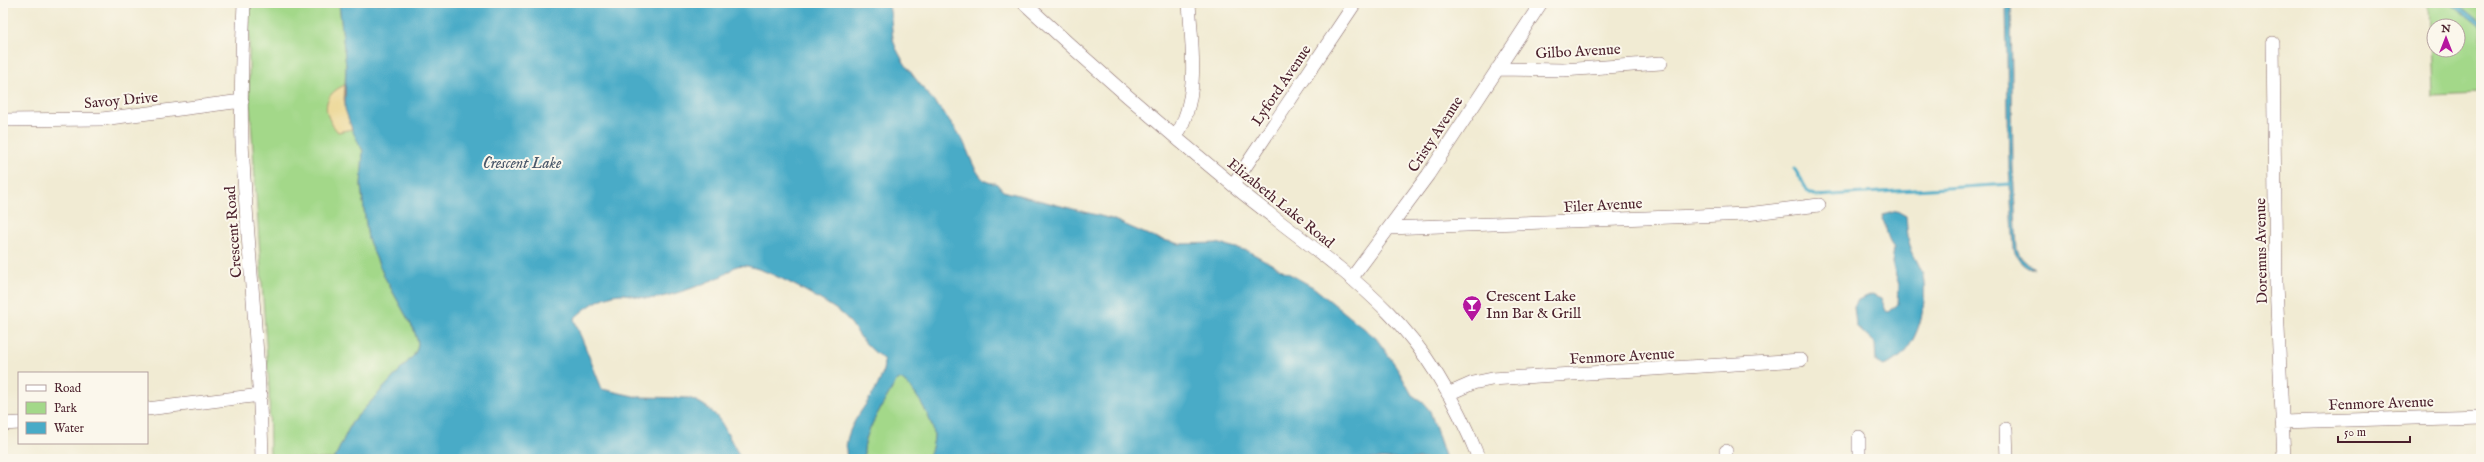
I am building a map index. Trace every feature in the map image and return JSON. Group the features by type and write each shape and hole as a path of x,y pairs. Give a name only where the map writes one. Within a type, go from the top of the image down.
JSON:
{"street":[{"name":"Crescent Road","path":"244,3 242,101 243,150 261,395 262,459"},
{"name":"Elizabeth Lake Road","path":"1024,3 1176,137 1233,185 1351,279 1383,307 1405,330 1448,394 1479,459"},
{"path":"1176,137 1186,118 1192,94 1189,3"},
{"name":"Lyford Avenue","path":"1233,185 1355,3"},
{"name":"Cristy Avenue","path":"1351,279 1428,175 1542,3"},
{"name":"Doremus Avenue","path":"2273,43 2276,284 2284,459"},
{"name":"Gilbo Avenue","path":"1497,69 1563,70 1661,63"},
{"name":"Savoy Drive","path":"3,120 102,119 242,101"},
{"name":"Filer Avenue","path":"1389,228 1740,214 1819,205"},
{"name":"Fenmore Avenue","path":"1448,394 1473,382 1492,379 1801,360"},
{"path":"148,409 261,395"},
{"name":"Fenmore Avenue","path":"2282,422 2481,416"},
{"path":"3,424 18,423"},
{"path":"2006,429 2007,459"},
{"path":"1859,437 1859,459"}],"green space":[{"path":"249,3 339,3 346,66 344,99 348,120 363,151 361,187 368,239 384,276 414,330 418,343 414,355 352,422 334,459 270,459 269,387 249,90"},
{"path":"2428,3 2481,3 2481,94 2431,96 2430,58 2466,58 2466,18 2428,18"},
{"path":"900,379 911,388 922,404 933,429 934,438 928,459 865,459 864,450 869,430 896,381"}],"sand":[{"path":"345,85 344,99 352,129 338,132 329,118 326,106 332,94 337,89"}],"water":[{"name":"Crescent Lake","path":"339,3 888,3 891,14 894,43 902,60 961,137 974,167 983,179 996,183 1003,191 1112,219 1155,238 1180,244 1217,243 1248,251 1313,287 1376,338 1396,366 1412,395 1423,402 1430,411 1446,459 928,459 934,438 933,429 922,404 911,388 900,379 896,381 869,430 864,450 865,459 847,459 846,445 850,432 855,420 878,385 884,360 864,342 850,322 833,307 774,275 759,269 746,266 737,266 724,275 690,289 665,296 644,298 617,294 604,298 584,310 574,319 602,389 638,397 689,398 701,403 710,409 722,424 742,459 334,459 352,422 414,355 418,343 414,330 384,276 368,239 361,186 363,151 353,132 345,109 346,66"},
{"path":"2006,3 2011,3 2013,168 2017,249 2020,256 2035,269 2028,267 2022,262 2017,257 2014,250 2009,168"},
{"path":"2451,3 2458,3 2481,22 2481,27"},
{"path":"1897,211 1906,216 1907,232 1910,244 1923,276 1924,302 1922,316 1912,342 1904,353 1894,361 1883,366 1876,362 1875,344 1856,326 1854,306 1858,300 1872,294 1881,298 1886,311 1889,312 1898,304 1899,285 1892,263 1894,248 1889,240 1882,219 1883,215"}],"waterway":[{"path":"1794,168 1809,193 1816,196 2011,184"}],"place":[{"name":"Crescent Lake Inn Bar & Grill","path":"1472,322"}]}
